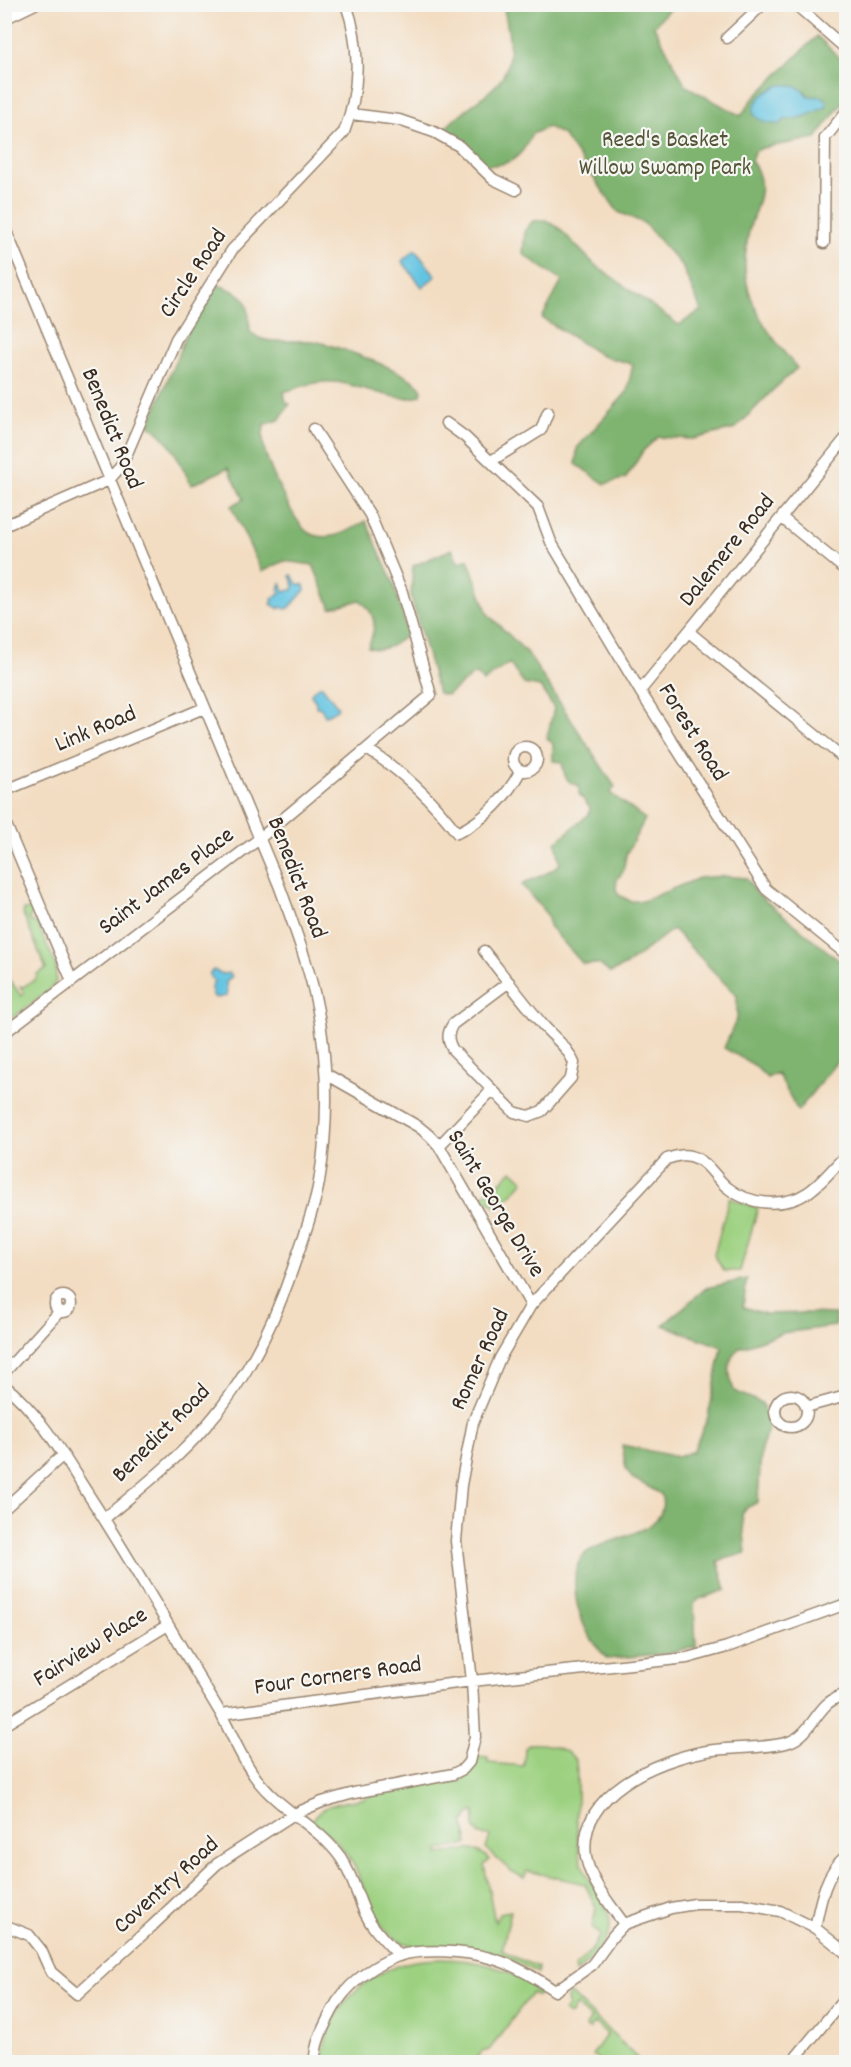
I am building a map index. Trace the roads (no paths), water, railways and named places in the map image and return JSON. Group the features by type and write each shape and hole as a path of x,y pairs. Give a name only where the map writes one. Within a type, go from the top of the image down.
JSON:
{"street":[{"path":"4,19 35,4"},
{"name":"Circle Road","path":"109,480 122,465 176,339 231,250 344,132 351,114 356,88 357,55 354,25 346,4"},
{"path":"727,38 764,4"},
{"path":"795,4 846,49"},
{"path":"824,243 825,138 846,112"},
{"path":"351,114 399,120 434,132 459,146 493,179 516,190"},
{"name":"Benedict Road","path":"4,226 279,885 308,968 319,1018 326,1074 324,1141 319,1182 287,1285 264,1341 228,1400 204,1429 104,1519"},
{"path":"446,423 491,461 541,430 548,412"},
{"name":"Saint James Place","path":"4,1033 259,839 431,695 402,592 370,515 314,429"},
{"name":"Dalemere Road","path":"640,691 846,438"},
{"name":"Forest Road","path":"491,461 538,507 551,542 640,691 766,889 846,954"},
{"path":"4,526 109,480"},
{"path":"782,518 846,570"},
{"path":"689,632 846,760"},
{"name":"Link Road","path":"4,791 204,708"},
{"path":"368,749 412,782 432,801 457,833 487,814 498,803 521,770"},
{"path":"4,820 72,981"},
{"path":"484,951 509,982 543,1025 572,1056 574,1063 571,1078 542,1111 529,1116 514,1112 491,1091 453,1050 447,1036 453,1024 509,982"},
{"name":"Saint George Drive","path":"326,1074 419,1127 439,1146 531,1305"},
{"path":"439,1146 491,1091"},
{"name":"Romer Road","path":"463,1769 469,1762 475,1737 472,1681 456,1541 460,1485 473,1422 500,1358 531,1305 667,1159 678,1155 697,1158 728,1189 753,1201 767,1203 794,1199 807,1193 846,1155"},
{"path":"4,1373 60,1311"},
{"path":"4,1385 22,1400 44,1424 168,1625 221,1714 247,1764 267,1792 318,1833 340,1856 366,1915 399,1956"},
{"path":"806,1407 846,1396"},
{"path":"4,1509 63,1455"},
{"name":"Four Corners Road","path":"221,1714 472,1681 687,1658 727,1647 846,1604"},
{"name":"Fairview Place","path":"5,1725 168,1625"},
{"path":"624,1924 600,1889 586,1858 588,1825 596,1810 608,1797 634,1776 682,1757 708,1751 788,1743 804,1731 826,1705 846,1693"},
{"name":"Coventry Road","path":"4,1925 29,1935 51,1972 77,1994 217,1864 294,1814 354,1793 453,1774 463,1769"},
{"path":"815,1928 831,1875 846,1856"},
{"path":"315,2062 321,2033 337,2001 349,1987 369,1971 399,1956 426,1952 489,1958 515,1968 555,1991 591,1965 624,1924 670,1908 719,1903 765,1907 780,1911 815,1928 846,1953"},
{"path":"792,2062 846,1997"}],"water":[{"path":"780,85 796,86 808,96 823,97 827,101 826,107 802,117 786,119 780,124 768,123 753,113 754,108 766,92"},
{"path":"415,250 436,276 422,287 402,261"},
{"path":"292,575 297,584 304,585 305,590 289,608 280,607 279,609 271,604 272,599 281,593 279,589 281,583 284,591 293,590 294,585 290,576"},
{"path":"319,686 322,686 338,707 325,716 321,708 316,707 316,702 311,695"},
{"path":"213,970 223,974 229,973 232,976 226,982 227,996 216,998 213,996 211,988 214,981 209,975"}],"park label":[{"name":"Reed's Basket Willow Swamp Park","path":"665,155"}]}
